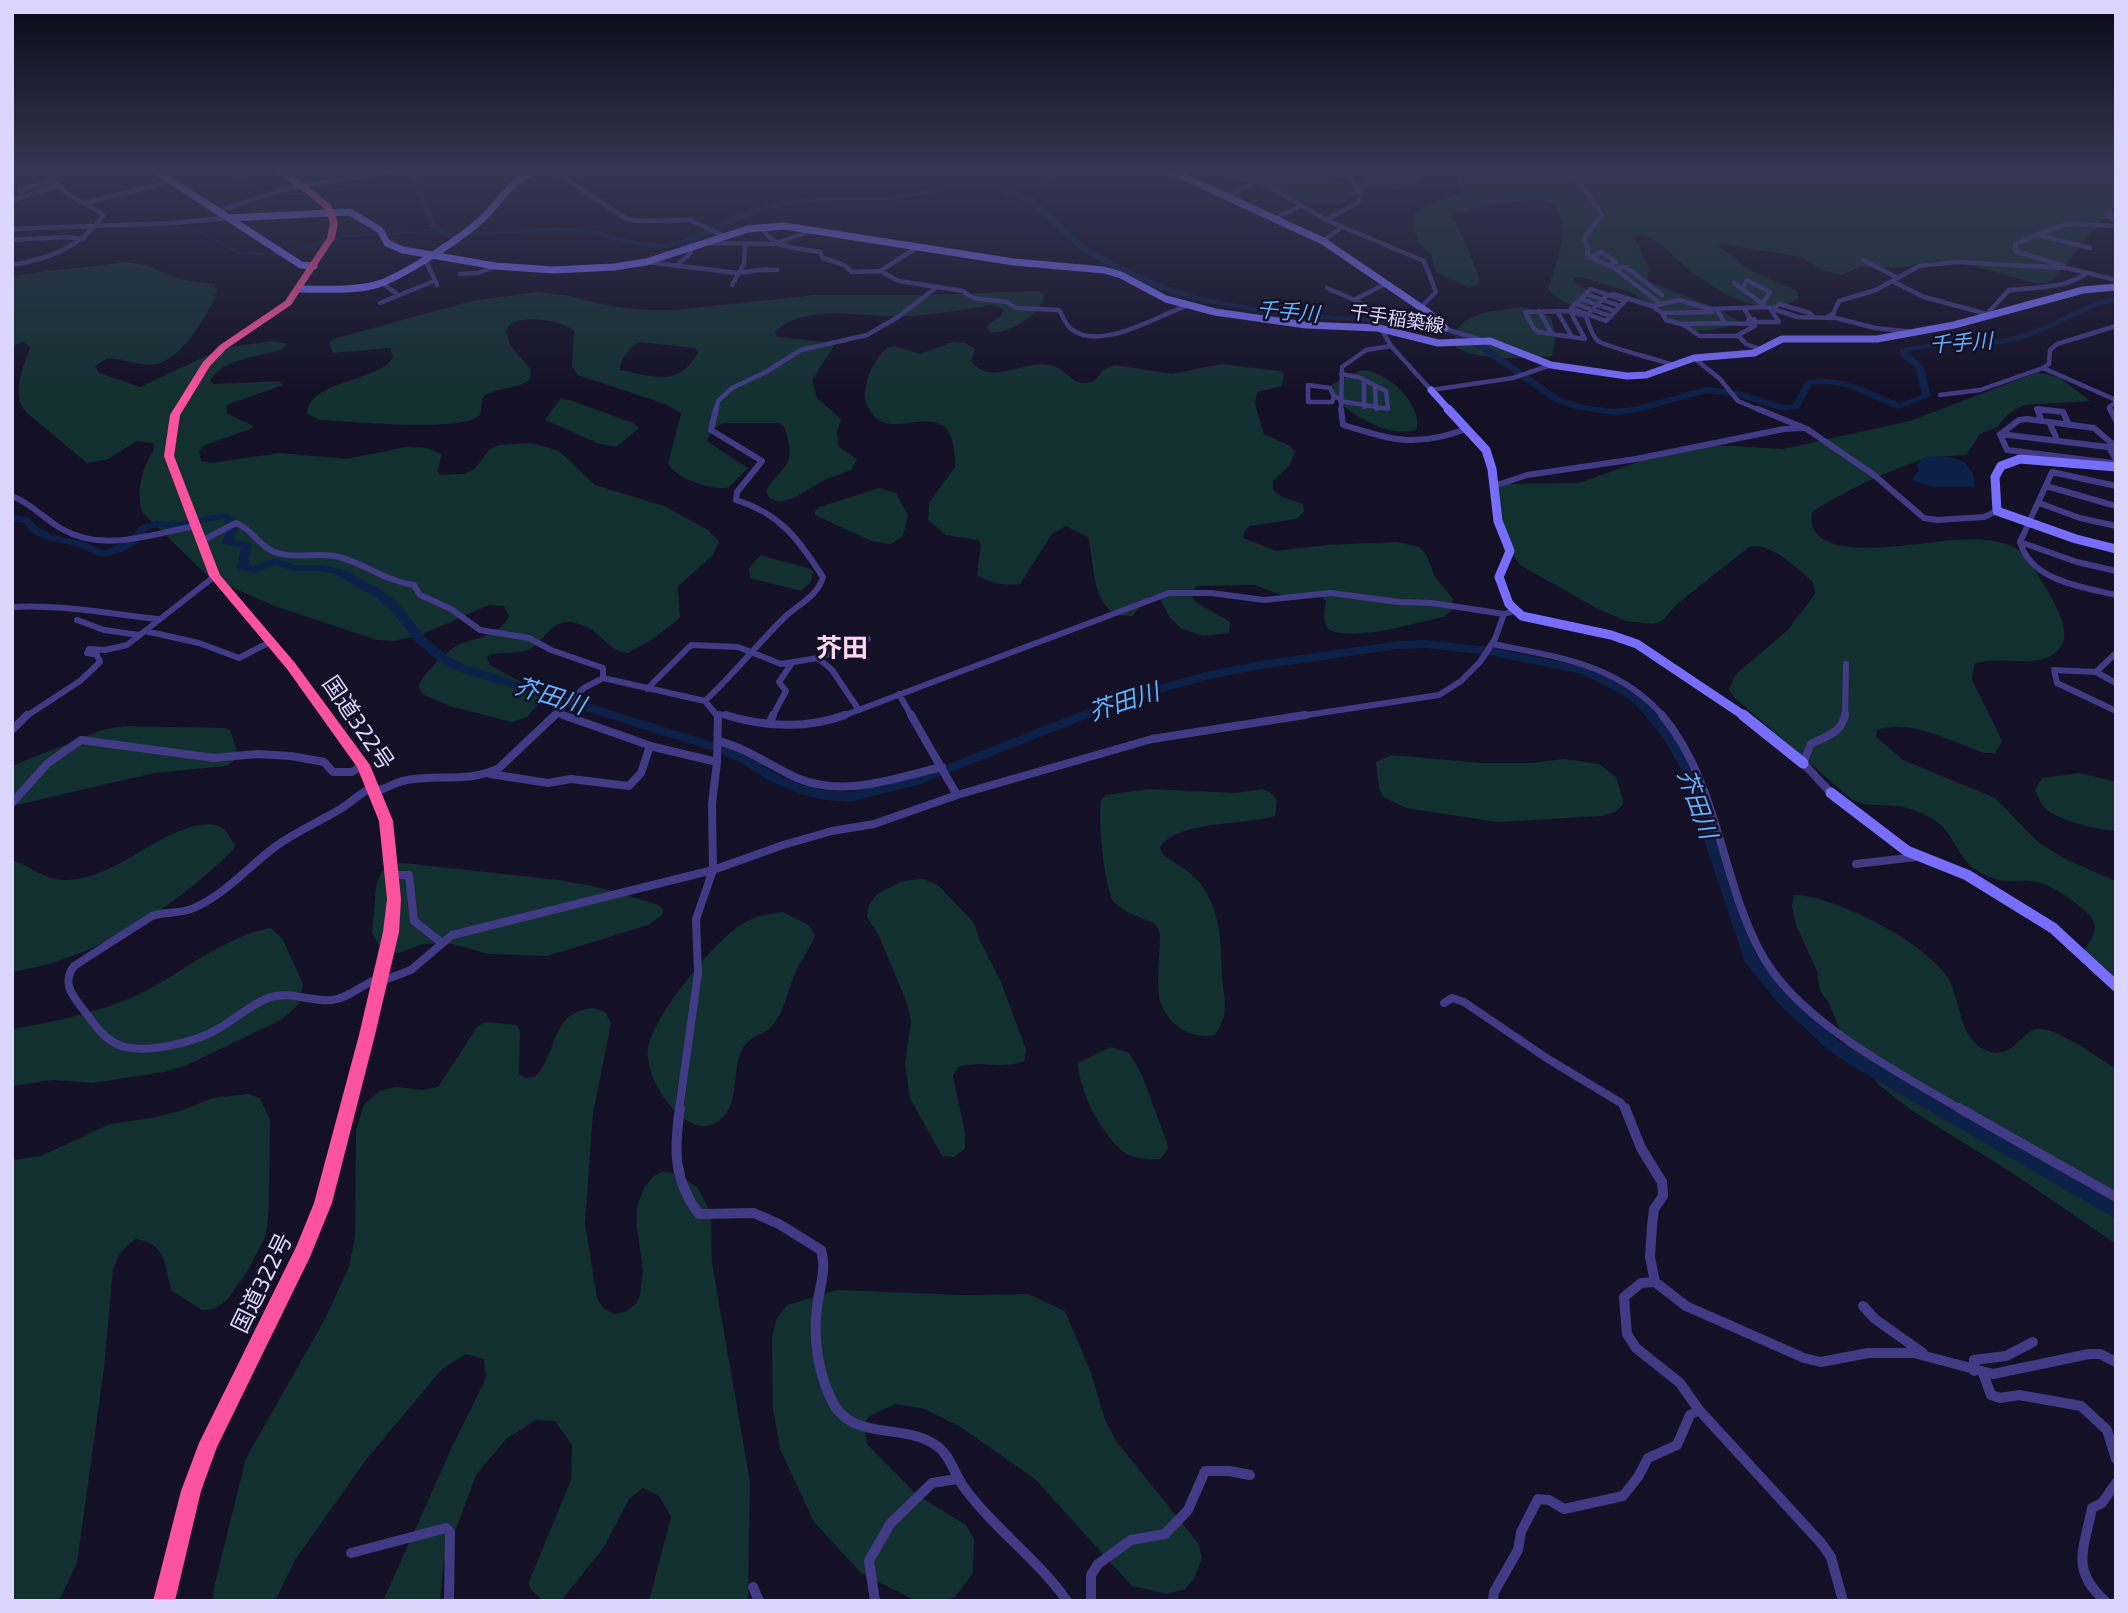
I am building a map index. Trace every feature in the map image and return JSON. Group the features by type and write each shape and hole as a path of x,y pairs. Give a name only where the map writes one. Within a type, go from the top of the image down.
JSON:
{"highway":[{"name":"国道322号","path":"164,1601 191,1491 209,1443 304,1251 323,1203 355,1088 391,932 393,875 386,821 375,789 363,765 291,666 215,576 169,456 175,415 213,356 279,311 300,289 327,246"}],"main road":[{"path":"272,246 301,265 314,266"},
{"name":"千手稲築線","path":"397,246 426,256 494,267 575,271 646,262 696,246"},
{"path":"300,289 354,289 381,282 444,246"},
{"name":"千手稲築線","path":"913,246 1025,264 1104,270 1186,306 1264,320 1378,327 1430,342 1499,342 1550,365 1627,376 1646,375 1695,358 1762,350 1782,339 1808,337 1855,341 1914,332 2041,304 2083,290 2116,287"},
{"path":"1331,246 1421,307 1445,328"},
{"path":"1431,390 1490,458 1498,521 1510,551 1499,578 1509,613 1530,620 1611,635 1637,645 1759,726 1803,763"},
{"path":"2116,463 2035,459 2007,461 2000,466 1995,476 1997,511 2076,539 2116,549"},
{"path":"1831,793 1907,851 1966,876 2036,916 2059,933 2116,986"}],"street":[{"path":"12,265 53,255 70,246"},
{"path":"732,285 745,260 745,246"},
{"path":"787,246 820,252 823,258 844,265 849,271 880,271 899,281 963,291 973,298 1007,302 1016,308 1059,310 1074,331 1092,337 1135,327 1186,306"},
{"path":"1388,246 1424,261 1436,292 1421,307"},
{"path":"1587,246 1586,254 1590,258 1615,269 1661,304"},
{"path":"2016,246 2015,251 2059,263 2067,268"},
{"path":"2084,246 2090,248"},
{"path":"880,271 918,247"},
{"path":"677,265 691,253 691,248"},
{"path":"1590,258 1599,252 1616,262 1609,266"},
{"path":"380,303 397,293 436,283 426,256"},
{"path":"1600,262 1609,257"},
{"path":"1863,260 1924,297 1987,314 2009,290 2048,289 2064,282 2078,280 2087,273"},
{"path":"646,262 738,273 777,270"},
{"path":"1827,317 1833,314 1839,301 1876,290 1919,266 1956,262 2067,268 2116,280"},
{"path":"460,274 478,273 494,267"},
{"path":"1615,269 1626,267 1662,295 1709,309 1760,311 1769,308"},
{"path":"1629,280 1640,278"},
{"path":"1742,289 1747,280 1770,292 1769,308"},
{"path":"381,282 397,293"},
{"path":"1734,283 1769,308 1780,321 1756,322 1746,311"},
{"path":"1354,300 1385,284"},
{"path":"705,701 735,673 786,615 819,590 823,577 798,541 775,517 736,499 737,492 762,461 711,430 718,401 732,388 766,372 801,350 867,335 898,317 937,287"},
{"path":"1752,296 1758,287"},
{"path":"1327,288 1368,306 1391,346 1431,390 1516,377 1550,365"},
{"path":"1572,312 1587,338 1534,329 1525,312 1572,312 1587,316 1606,321 1625,301 1609,295 1591,289 1572,308 1587,316 1593,336 1600,344 1644,354 1673,365"},
{"path":"1643,291 1654,289"},
{"path":"1609,295 1652,306 1666,320 1682,323 1751,324 1746,311"},
{"path":"1587,316 1609,295"},
{"path":"1651,297 1662,295"},
{"path":"1583,296 1620,306"},
{"path":"1652,306 1680,300"},
{"path":"1600,302 1615,311"},
{"path":"1576,304 1610,316"},
{"path":"1661,313 1730,312 1769,308 1798,317 1827,317 1875,328 1914,332"},
{"path":"1557,311 1572,337"},
{"path":"1739,337 1739,332 1755,326 1746,311"},
{"path":"1760,311 1767,322"},
{"path":"1539,312 1552,334"},
{"path":"1706,312 1713,323"},
{"path":"1718,312 1725,323"},
{"path":"1730,312 1738,324"},
{"path":"1669,313 1687,330 1699,336 1739,337 1746,344 1762,350"},
{"path":"1681,313 1682,323"},
{"path":"1693,313 1701,324"},
{"path":"1376,318 1412,320 1478,340"},
{"path":"1940,395 1980,390 2043,368 2049,364 2050,350 2060,340 2100,333 2116,326"},
{"path":"1391,346 1362,352 1354,360 1344,364 1338,399 1343,425 1395,441 1436,440 1466,429"},
{"path":"1695,358 1743,404 1807,429 1864,468 1924,517 1944,520 1984,517 1997,511"},
{"path":"2043,368 2116,401 2109,407 2116,420"},
{"path":"1338,399 1320,403 1307,400 1308,385 1332,389 1338,399 1364,407 1388,410 1388,394 1364,380 1341,374"},
{"path":"1364,380 1364,407"},
{"path":"1320,386 1320,403"},
{"path":"1375,386 1376,409"},
{"path":"2002,433 2039,436 2052,423 2064,413 2050,410 2037,409 2052,423 2069,439 2039,436 2027,433 2021,420"},
{"path":"2050,410 2059,456"},
{"path":"2021,420 2052,423 2094,428 2113,447 2116,463 2007,450 2000,434 2021,420"},
{"path":"1494,486 1540,472 1567,471 1636,459 1784,429 1807,429"},
{"path":"2013,434 2021,452"},
{"path":"2027,436 2035,454"},
{"path":"2039,436 2045,455"},
{"path":"2054,438 2113,447"},
{"path":"2066,441 2074,458"},
{"path":"2080,443 2088,460"},
{"path":"2094,445 2102,461"},
{"path":"2116,486 2052,472 2020,542 2025,558 2042,572 2116,594"},
{"path":"2046,486 2116,506"},
{"path":"12,496 22,499 70,535 100,542 112,542 194,525 236,523 243,526 265,548 284,555 298,558 330,555 393,582 414,585 421,595 451,609 480,630 529,638 551,650 603,668 603,678"},
{"path":"2039,503 2081,518 2116,526"},
{"path":"2020,542 2077,562 2116,571"},
{"path":"13,729 24,716 67,692 92,672 100,662 97,655 87,653 89,649 122,646 215,576"},
{"path":"489,774 584,688 603,678 705,701 718,714 731,715 747,722 813,724 833,720 1169,593 1211,593 1264,600 1331,593 1509,613 1493,644 1468,678 1439,695 1152,739 957,795 903,815 783,845 713,870 473,928 452,935 411,970 380,980 373,979 348,996 334,1000 316,1000 281,994 267,998 209,1034 188,1042 128,1048 114,1043 102,1034 70,993 66,980 67,974 74,966 152,916 166,911 183,912 194,908 231,887 274,848 340,810 363,791 410,779 472,779 489,774 548,783 571,779 629,786 641,773 650,746"},
{"path":"12,607 43,605 159,619"},
{"path":"88,612 76,623 104,631 142,633 200,643 239,657 270,642"},
{"path":"647,689 684,649 691,645 703,644 753,651 774,663 792,663 818,658 868,639"},
{"path":"1493,644 1594,667 1628,685 1653,705 1684,746 1706,789 1736,886 1764,961 1803,1004 1856,1046 1894,1070 2116,1197"},
{"path":"2096,672 2116,653"},
{"path":"818,658 832,670 859,710"},
{"path":"770,722 786,691 779,682 792,663"},
{"path":"1831,793 1803,763 1811,744 1836,735 1842,727 1845,719 1846,664"},
{"path":"2116,683 2096,672 2057,668 2054,670 2055,680 2116,711"},
{"path":"899,694 957,795"},
{"path":"556,713 650,746 718,762"},
{"path":"718,714 718,762 712,804 713,870 696,919 699,956 676,1134 677,1169 687,1197 699,1214 714,1217 740,1211 755,1213 821,1250 826,1262 816,1326 822,1369 838,1412 854,1424 929,1441 942,1450 957,1479 992,1522 1032,1557 1067,1601"},
{"path":"12,803 48,763 81,740 214,758 257,754 291,756 324,762 333,772 352,772 363,765"},
{"path":"718,741 737,746 803,780 830,788 861,785 942,767"},
{"path":"1856,864 1920,856"},
{"path":"393,875 409,875 414,921 442,943"},
{"path":"1444,1003 1452,998 1472,1006 1548,1059 1621,1103 1629,1114 1641,1148 1662,1182 1663,1196 1654,1209 1652,1226 1650,1257 1655,1282 1686,1306 1804,1358 1821,1362 1868,1353 1926,1355 1978,1372 1993,1374 2089,1354 2100,1354 2116,1362"},
{"path":"1655,1282 1641,1283 1624,1297 1627,1334 1636,1348 1680,1383 1699,1410 1821,1543 1831,1557 1843,1601"},
{"path":"1863,1306 1875,1319 1926,1355"},
{"path":"2033,1342 2006,1356 1974,1360 1991,1395 2000,1398 2019,1395 2081,1406 2107,1430 2116,1459"},
{"path":"1493,1601 1494,1592 1518,1550 1521,1532 1538,1499 1549,1500 1563,1509 1585,1502 1606,1503 1623,1499 1635,1486 1648,1458 1677,1445 1690,1415 1699,1410"},
{"path":"1091,1601 1091,1575 1098,1564 1131,1540 1165,1534 1188,1510 1205,1471 1229,1471 1250,1475"},
{"path":"874,1601 869,1561 890,1524 932,1483 957,1479"},
{"path":"2105,1601 2090,1587 2081,1567 2092,1508 2102,1503 2116,1483"},
{"path":"351,1553 446,1528 450,1532 449,1601"},
{"path":"753,1587 759,1601"}],"green space":[{"path":"1422,246 1466,246 1480,279 1477,285 1469,288 1436,272 1430,253"},
{"path":"1561,246 1638,246 1649,268 1647,281 1716,308 1737,320 1737,325 1706,331 1694,330 1678,324 1631,292 1581,277 1574,278 1573,281 1599,299 1595,305 1575,305 1557,298 1548,289"},
{"path":"1663,246 1719,246 1750,270 1797,291 1799,298 1785,305 1753,305 1722,292 1682,264"},
{"path":"1735,246 2081,246 2053,280 2046,283 2035,283 1964,263 1936,260 1902,268 1860,267 1841,275 1822,270 1801,257"},
{"path":"124,262 146,265 179,279 214,284 217,290 201,322 175,354 165,361 150,365 107,358 95,366 99,373 140,387 224,348 273,341 287,344 282,350 223,367 210,381 214,384 279,381 283,385 227,405 226,413 253,428 205,445 199,451 201,461 211,463 280,453 347,459 407,447 428,448 441,454 438,472 442,475 463,474 474,470 489,450 499,445 530,443 559,451 595,485 664,506 708,530 719,542 712,556 678,586 680,618 653,639 628,653 616,650 587,627 565,622 557,625 534,647 489,655 487,658 490,665 543,694 542,700 527,717 512,722 450,706 422,694 419,687 426,674 454,647 499,629 509,617 504,606 489,605 421,635 393,641 377,640 275,606 210,578 142,512 140,487 143,472 154,449 153,443 137,441 108,459 87,463 21,405 20,381 30,347 23,342 12,346 12,277"},
{"path":"1035,291 1044,293 1039,308 1032,315 1015,326 997,332 989,332 987,325 1001,316 1004,309 993,305 912,316 821,314 787,323 775,332 777,337 836,343 812,380 817,398 841,419 837,433 839,447 857,459 851,470 824,480 794,498 780,502 769,498 766,491 790,457 784,426 778,423 723,423 712,430 707,441 748,468 729,487 705,486 686,479 668,464 681,413 665,404 578,375 572,367 574,331 551,321 532,319 509,325 506,331 510,345 531,370 530,379 483,397 480,415 470,420 452,424 405,425 320,420 307,414 311,403 319,394 375,371 393,357 390,348 333,353 329,343 333,339 472,301 537,292 569,296 615,307 675,310 815,295","holes":["641,342 695,348 698,353 690,364 673,375 664,377 620,370 627,353"]},
{"path":"1521,307 1540,311 1551,318 1556,336 1552,356 1490,357 1456,347 1456,335 1467,320 1488,312"},
{"path":"953,342 965,343 975,349 971,361 988,372 1049,365 1082,383 1093,382 1105,369 1115,365 1172,374 1222,364 1280,371 1284,374 1282,386 1257,392 1255,404 1264,434 1295,451 1290,465 1273,481 1273,490 1282,497 1303,504 1304,512 1296,519 1250,526 1245,530 1243,538 1276,551 1326,545 1397,542 1419,547 1426,554 1435,577 1453,599 1451,611 1443,617 1400,627 1351,634 1327,628 1324,618 1326,601 1320,596 1294,600 1255,585 1197,586 1190,593 1196,602 1230,622 1229,633 1202,636 1181,628 1170,618 1158,595 1150,596 1132,616 1118,614 1108,608 1097,587 1088,537 1066,526 1052,534 1020,584 1009,585 982,578 977,575 981,545 978,540 946,535 928,520 929,503 955,467 953,445 947,429 934,422 883,422 875,417 865,397 870,373 887,348 895,346 920,354"},
{"path":"1362,370 1382,376 1401,390 1414,409 1417,429 1407,432 1381,427 1355,414 1334,398 1328,389 1333,384"},
{"path":"2038,372 2060,378 2090,401 2023,405 2008,414 1997,427 1980,434 1967,454 1921,460 1854,488 1812,512 1814,530 1826,541 1869,548 1941,541 1993,541 2020,551 2034,569 2061,618 2064,629 2063,643 2057,651 2044,659 1974,664 1972,680 2002,741 1996,753 1984,753 1931,733 1903,727 1877,730 1876,737 1903,760 1995,798 2039,843 2067,860 2116,881 2116,985 2090,960 2085,950 2095,928 2093,920 2077,904 2045,885 2032,881 2000,880 1983,874 1967,862 1947,832 1933,819 1903,807 1864,804 1851,799 1735,698 1729,690 1736,674 1787,631 1815,594 1813,582 1792,564 1765,548 1749,547 1677,604 1663,620 1654,624 1626,621 1596,608 1520,565 1499,536 1493,519 1496,488 1506,484 1579,483 1666,452 1714,445 1783,449 1910,421"},
{"path":"560,399 570,400 633,423 639,428 616,447 597,443 545,420"},
{"path":"879,488 896,493 908,515 903,536 891,544 871,541 815,515 815,511 820,507"},
{"path":"760,555 808,568 813,571 811,582 801,591 750,578 749,569"},
{"path":"125,726 225,728 230,730 239,757 226,766 154,773 12,806 12,766 102,730"},
{"path":"1391,755 1482,763 1533,763 1564,759 1599,764 1616,777 1624,803 1617,811 1602,816 1498,822 1406,808 1384,797 1379,789 1376,762"},
{"path":"2080,773 2116,782 2116,831 2070,821 2052,813 2041,803 2035,790 2042,778"},
{"path":"1149,789 1236,793 1262,789 1277,800 1275,816 1195,828 1168,839 1160,848 1163,855 1196,879 1210,899 1217,919 1225,1011 1215,1035 1189,1033 1168,1017 1159,995 1160,934 1156,925 1123,910 1114,902 1107,883 1100,822 1101,800 1106,795"},
{"path":"209,824 222,828 235,845 233,850 185,892 132,928 103,943 73,956 12,972 12,860 56,879 83,878 120,864 172,834"},
{"path":"393,864 559,880 598,887 656,904 663,909 662,915 648,925 547,956 489,954 448,943 424,944 398,953 381,948 372,933 376,886 382,871"},
{"path":"922,879 937,884 974,923 1001,982 1026,1050 1024,1061 1015,1064 974,1064 957,1068 953,1076 965,1133 965,1149 954,1157 942,1156 910,1098 905,1064 911,1021 907,1003 879,936 867,917 869,905 877,894 902,881"},
{"path":"1794,895 1811,897 1855,912 1902,937 1922,952 1949,980 1964,1025 1973,1041 1980,1047 1991,1052 2008,1050 2033,1030 2041,1029 2069,1039 2116,1069 2116,1244 2011,1172 1914,1112 1880,1086 1848,1050 1829,1003 1820,991 1817,971 1796,925 1792,906"},
{"path":"783,912 809,925 815,936 797,969 776,1021 748,1042 740,1054 727,1112 708,1126 695,1124 682,1117 660,1092 648,1062 652,1035 687,980 717,945 748,921"},
{"path":"270,928 282,938 303,984 299,1004 281,1020 187,1065 164,1072 92,1083 53,1080 12,1086 12,1029 64,1019 120,1002 151,988 223,945"},
{"path":"593,1008 605,1012 611,1023 593,1113 585,1223 597,1298 604,1309 614,1314 625,1312 636,1304 640,1295 643,1270 637,1207 644,1188 654,1176 662,1172 676,1173 697,1187 711,1213 712,1263 750,1482 748,1601 649,1601 671,1517 659,1496 643,1488 629,1499 604,1547 561,1601 544,1601 531,1590 529,1582 571,1480 572,1445 555,1421 536,1420 506,1439 476,1475 444,1561 440,1601 383,1601 486,1378 484,1359 466,1354 442,1369 365,1461 295,1560 275,1601 213,1601 214,1587 246,1458 324,1321 349,1267 355,1236 356,1130 364,1104 380,1091 396,1087 424,1090 438,1087 477,1027 485,1022 516,1025 520,1030 519,1074 525,1078 535,1077 543,1067 562,1025 579,1011"},
{"path":"1111,1047 1129,1053 1142,1075 1168,1149 1160,1159 1134,1157 1118,1147 1101,1126 1087,1100 1078,1063"},
{"path":"248,1094 260,1098 270,1120 266,1235 247,1272 228,1299 215,1309 202,1310 171,1290 165,1263 159,1250 153,1245 135,1239 120,1253 113,1269 104,1368 77,1563 59,1601 12,1601 12,1160 41,1156 110,1124 152,1118 213,1098"},
{"path":"837,1290 964,1295 1028,1294 1065,1311 1091,1373 1105,1420 1116,1441 1198,1543 1202,1557 1194,1579 1185,1589 1167,1594 1132,1586 1035,1479 959,1426 924,1409 895,1404 870,1416 864,1423 867,1444 917,1495 966,1525 974,1539 973,1573 955,1597 944,1601 917,1601 862,1574 814,1522 780,1449 773,1409 772,1338 776,1320 787,1305"}],"water":[{"path":"1945,456 1965,462 1973,474 1975,487 1933,487 1912,480 1918,472 1917,464 1924,457"}],"waterway":[{"path":"227,246 239,253 277,254"},
{"path":"286,252 310,246"},
{"name":"千手川","path":"1081,246 1115,267 1160,287 1199,299 1303,316 1390,321 1455,334 1482,347 1556,399 1582,408 1613,412 1634,410 1706,390 1739,394 1784,408 1796,406 1809,383 1819,381 1842,383 1899,406 1927,396 1919,366 1904,355 1903,351 1931,345 2016,338 2077,311 2116,299"},
{"name":"芥田川","path":"12,518 27,520 32,528 49,538 106,553 129,544 140,536 143,528 226,516 230,519 232,531 227,542 247,545 242,567 254,570 275,561 294,568 338,571 379,594 394,606 420,639 442,658 461,668 718,748 746,760 772,777 802,790 824,795 850,797 914,782 1125,699 1205,676 1261,665 1398,645 1425,644 1489,651 1585,671 1620,688 1639,701 1666,733 1686,767 1750,958 1783,999 1833,1045 1857,1061 2116,1211"}],"district":[{"name":"芥田","path":"842,648"}]}
